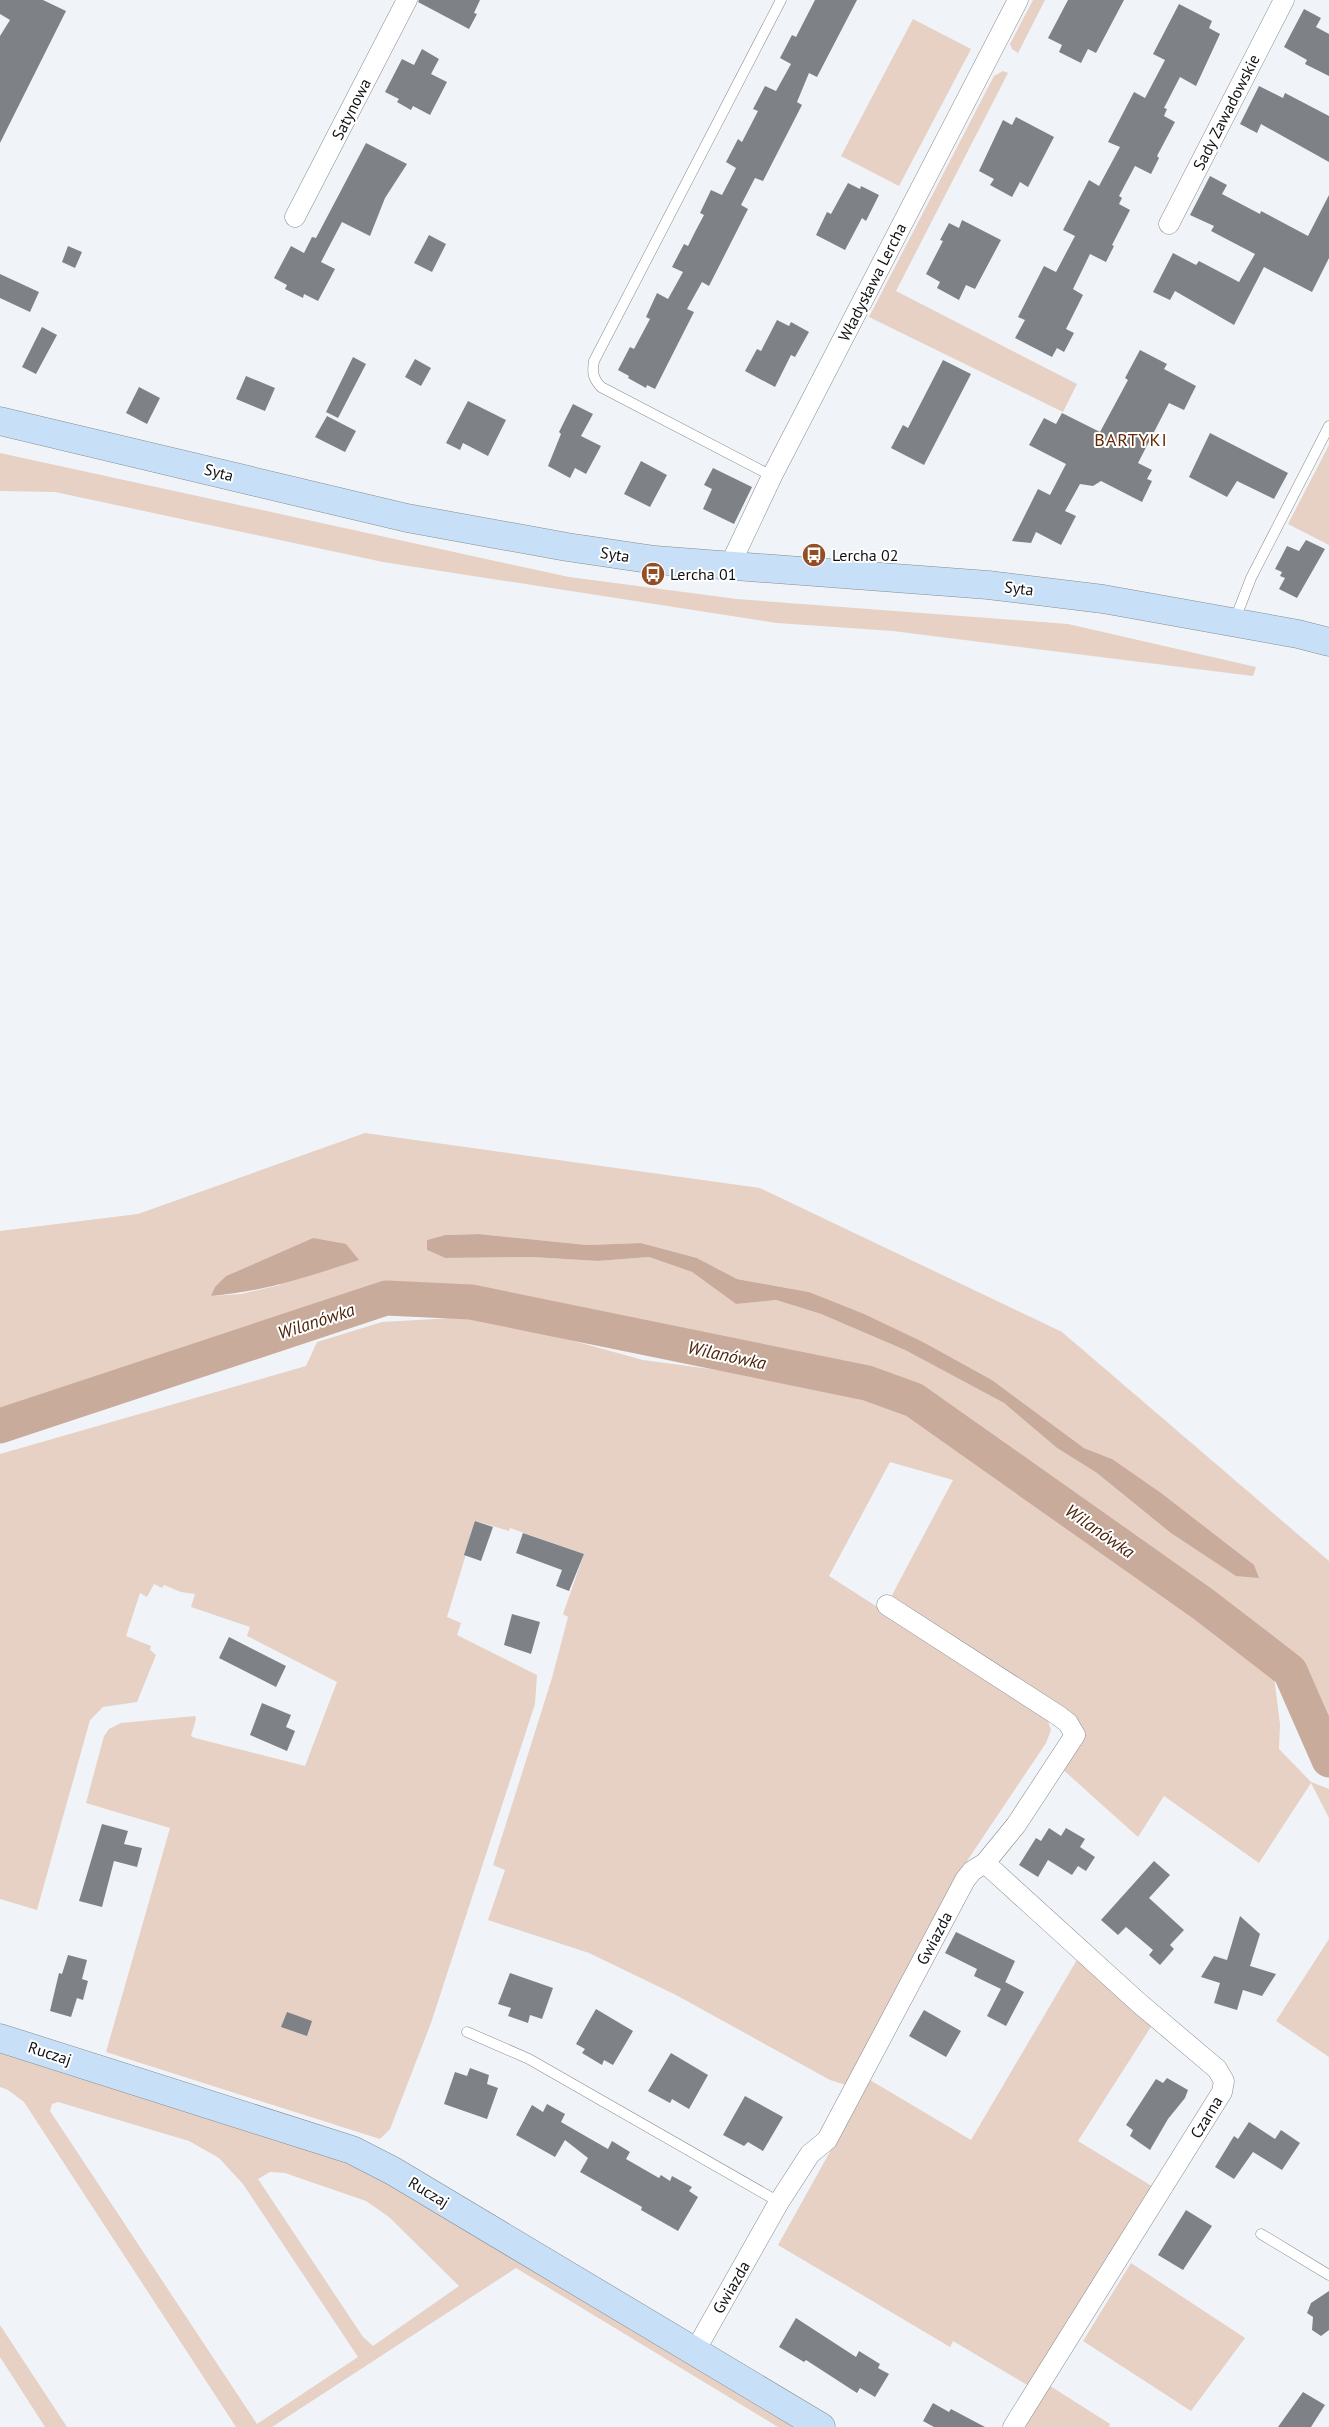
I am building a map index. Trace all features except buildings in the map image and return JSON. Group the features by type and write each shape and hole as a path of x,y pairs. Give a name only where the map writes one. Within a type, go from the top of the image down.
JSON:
{"street":[{"name":"Satynowa","path":"295,217 407,0"},
{"name":"Władysława Lercha","path":"730,565 772,476 1018,0"},
{"name":"Sady Zawadowskie","path":"1168,224 1284,0"},
{"name":"Syta","path":"0,420 407,518 624,556 988,585 1103,599 1298,634 1329,642"},
{"name":"Gwiazda","path":"695,2351 779,2202 810,2154 827,2140 965,1880 972,1871 985,1862 1016,1826 1072,1741 1074,1731 1068,1723 887,1605"},
{"name":"Czarna","path":"985,1862 1139,2003 1217,2069 1224,2081 1222,2092 1012,2427"},
{"name":"Ruczaj","path":"0,2038 352,2150 393,2171 821,2427"}],"lane":[{"path":"772,476 601,387 592,375 594,361 781,0"},
{"path":"1234,622 1251,578 1329,426"},
{"path":"467,2032 529,2059 779,2202"},
{"path":"1261,2234 1329,2275"}],"shaded area":[{"path":"1033,0 1045,0 1018,53 1012,49 1010,44"},
{"path":"913,19 971,49 899,186 841,156"},
{"path":"1003,71 1008,73 896,291 1077,384 1063,412 869,317 994,76"},
{"path":"1329,445 1329,545 1288,524"},
{"path":"0,453 569,577 737,599 1068,624 1256,667 1253,676 893,631 777,623 383,562 55,492 0,491"},
{"path":"365,1133 760,1188 1062,1332 1329,1561 1329,1736 1295,1664 1243,1619 918,1386 476,1293 411,1292 372,1295 0,1415 0,1231 138,1214","holes":["479,1234 587,1245 641,1243 697,1258 737,1279 809,1292 925,1343 992,1380 1084,1448 1112,1459 1097,1473 1057,1448 1004,1403 905,1350 821,1314 776,1300 736,1304 692,1272 649,1257 598,1261 533,1257 445,1258 427,1250 427,1240 445,1235","313,1238 280,1285 241,1294 211,1296 226,1276"]},
{"path":"479,1234 587,1245 641,1243 697,1258 737,1279 809,1292 864,1314 925,1343 992,1380 1084,1448 1112,1459 1161,1493 1254,1565 1259,1578 1236,1576 1171,1533 1097,1473 1057,1448 1004,1403 905,1350 821,1314 776,1300 736,1304 692,1272 649,1257 598,1261 532,1257 445,1258 427,1250 427,1240 445,1235"},
{"path":"313,1238 346,1244 359,1260 268,1287 211,1296 215,1287 226,1276"},
{"path":"471,1317 541,1332 643,1360 763,1376 905,1408 969,1450 1053,1516 1165,1588 1237,1646 1258,1657 1273,1669 1280,1724 1279,1749 1311,1782 1329,1789 1329,1818 1311,1783 1259,1863 1164,1796 1138,1837 1060,1767 1085,1731 1061,1710 891,1597 953,1480 890,1462 829,1576 1046,1715 1051,1730 1046,1743 967,1861 849,2086 830,2080 676,1995 589,1953 488,1920 505,1870 493,1865 552,1678 568,1617 563,1614 584,1554 510,1528 509,1531 476,1521 447,1617 461,1623 457,1635 537,1675 535,1704 431,2023 390,2129 380,2139 106,2052 170,1828 86,1803 104,1736 109,1729 121,1723 195,1716 196,1719 191,1736 195,1738 305,1766 337,1682 247,1636 250,1627 191,1607 195,1594 181,1592 164,1585 162,1588 154,1584 147,1597 140,1593 126,1636 151,1646 150,1650 156,1655 137,1702 103,1707 90,1720 37,1910 0,1899 0,1454 306,1366 317,1342 382,1322"},
{"path":"1329,1939 1329,2057 1276,2021"},
{"path":"1078,1958 1154,2022 1078,2141 1155,2188 1029,2386 953,2341 950,2347 778,2245 870,2080 971,2140"},
{"path":"0,2047 337,2151 805,2427 778,2427 516,2268 272,2427 236,2427 24,2102 8,2090 0,2087","holes":["58,2102 189,2141 219,2158 243,2184 358,2357 257,2424 50,2111 52,2104","270,2172 285,2173 366,2201 389,2217 459,2286 373,2346 363,2337 258,2179"]},
{"path":"1131,2263 1245,2338 1191,2411 1083,2341"},
{"path":"0,2325 67,2427 45,2427 0,2357"},
{"path":"1047,2384 1110,2424 1109,2427 1020,2427"}],"waterway":[{"name":"Wilanówka","path":"0,1426 386,1298 471,1302 867,1383 914,1400 1203,1604 1290,1671 1329,1760"}],"place":[{"name":"Lercha 02","path":"814,555"},
{"name":"Lercha 01","path":"653,574"}],"district":[{"name":"BARTYKI","path":"1131,439"}]}
